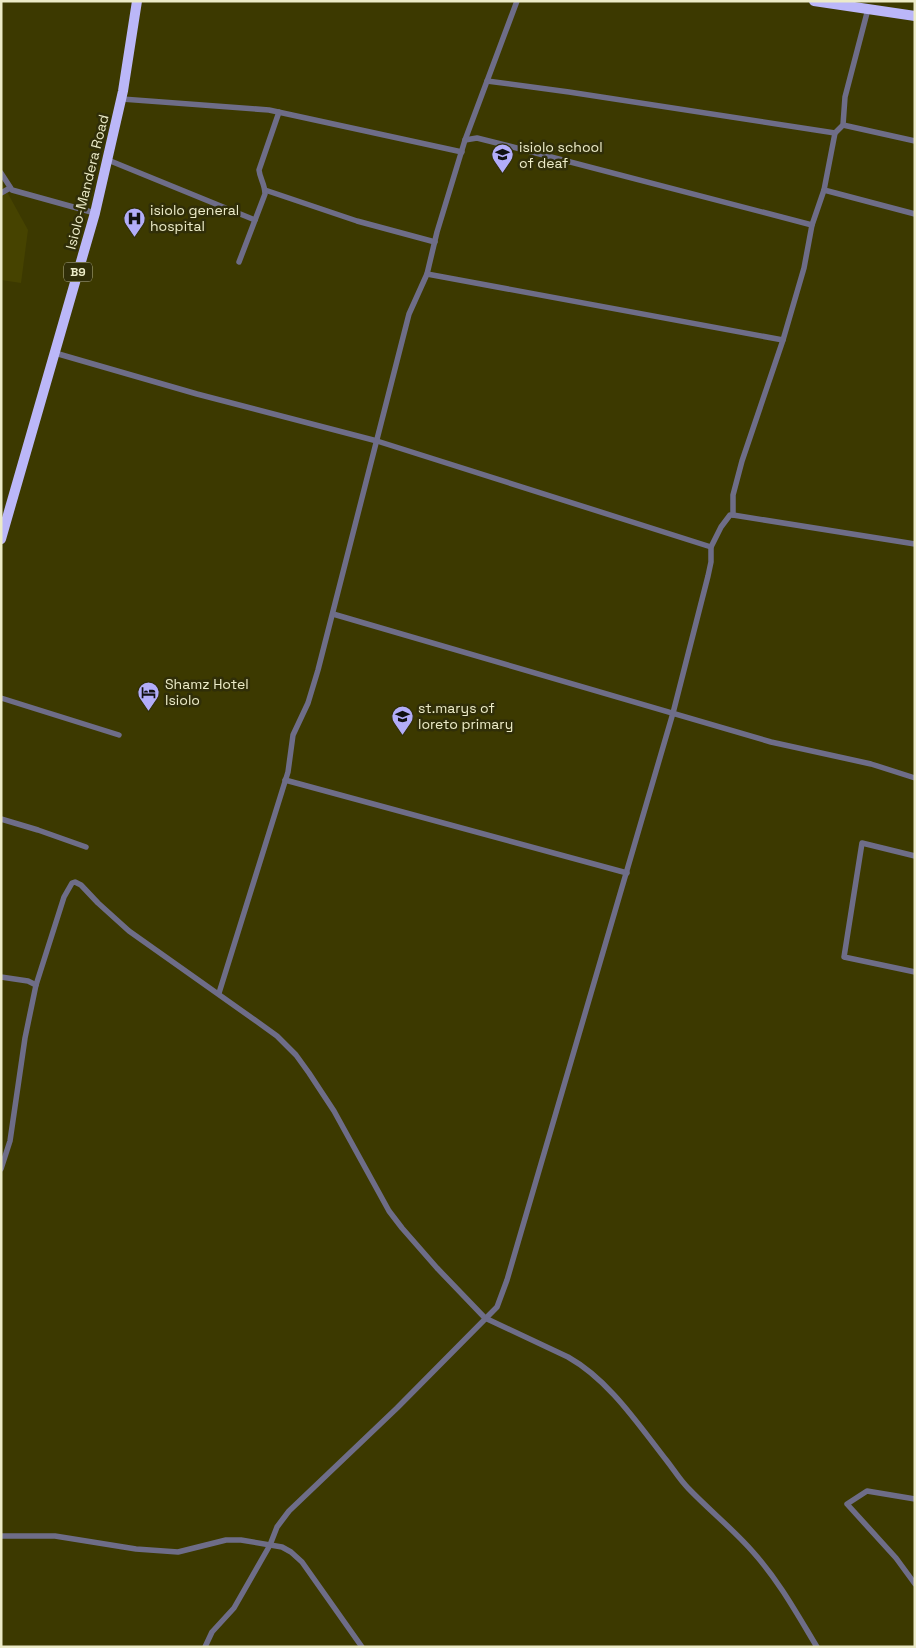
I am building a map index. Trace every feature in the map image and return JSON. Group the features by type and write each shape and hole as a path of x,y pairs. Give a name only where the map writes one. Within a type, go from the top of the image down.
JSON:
{"highway":[{"name":"Isiolo-Mandera Road","path":"1,539 5,516 96,213 122,99 137,1"},
{"path":"814,1 915,16"}],"street":[{"path":"219,993 285,780 291,756 293,735 312,692 409,314 427,274 465,140 517,1"},
{"path":"733,515 734,495 742,461 783,340 804,268 812,225 824,190 835,133 843,125 845,97 868,9"},
{"path":"487,81 835,133"},
{"path":"122,99 269,110 462,152"},
{"path":"240,262 265,194 265,186 259,170 279,112"},
{"path":"843,125 915,141"},
{"path":"465,140 477,138 812,225"},
{"path":"108,160 255,220"},
{"path":"1,173 10,188 96,213"},
{"path":"1,193 10,188"},
{"path":"265,190 357,221 435,242"},
{"path":"824,190 915,214"},
{"path":"427,274 783,340"},
{"path":"55,353 197,394 377,441 711,548"},
{"path":"205,1647 212,1632 234,1608 270,1545 278,1527 289,1511 404,1401 497,1307 507,1280 673,713 708,576 711,548 721,527 733,515 915,544"},
{"path":"333,614 771,742 871,764 915,778"},
{"path":"1,698 119,735"},
{"path":"285,780 627,873"},
{"path":"1,819 86,847"},
{"path":"915,856 862,843 844,957 915,972"},
{"path":"1,1169 10,1141 25,1038 36,985 64,897 72,883 75,882 81,885 129,931 219,993 277,1036 296,1055 330,1103 389,1211 436,1268 485,1318 568,1357 580,1364 601,1383 636,1422 688,1488 762,1562 781,1588 817,1647"},
{"path":"1,977 28,981 36,985"},
{"path":"915,1499 867,1491 847,1504 896,1558 915,1584"},
{"path":"1,1536 55,1536 178,1552 226,1540 241,1540 282,1547 302,1562 362,1647"}],"shaded area":[{"path":"1,181 28,230 21,283 1,280"}],"place":[{"name":"isiolo school of deaf","path":"503,174"},
{"name":"isiolo general hospital","path":"134,237"},
{"name":"Shamz Hotel Isiolo","path":"149,711"},
{"name":"st.marys of loreto primary","path":"402,735"}]}
